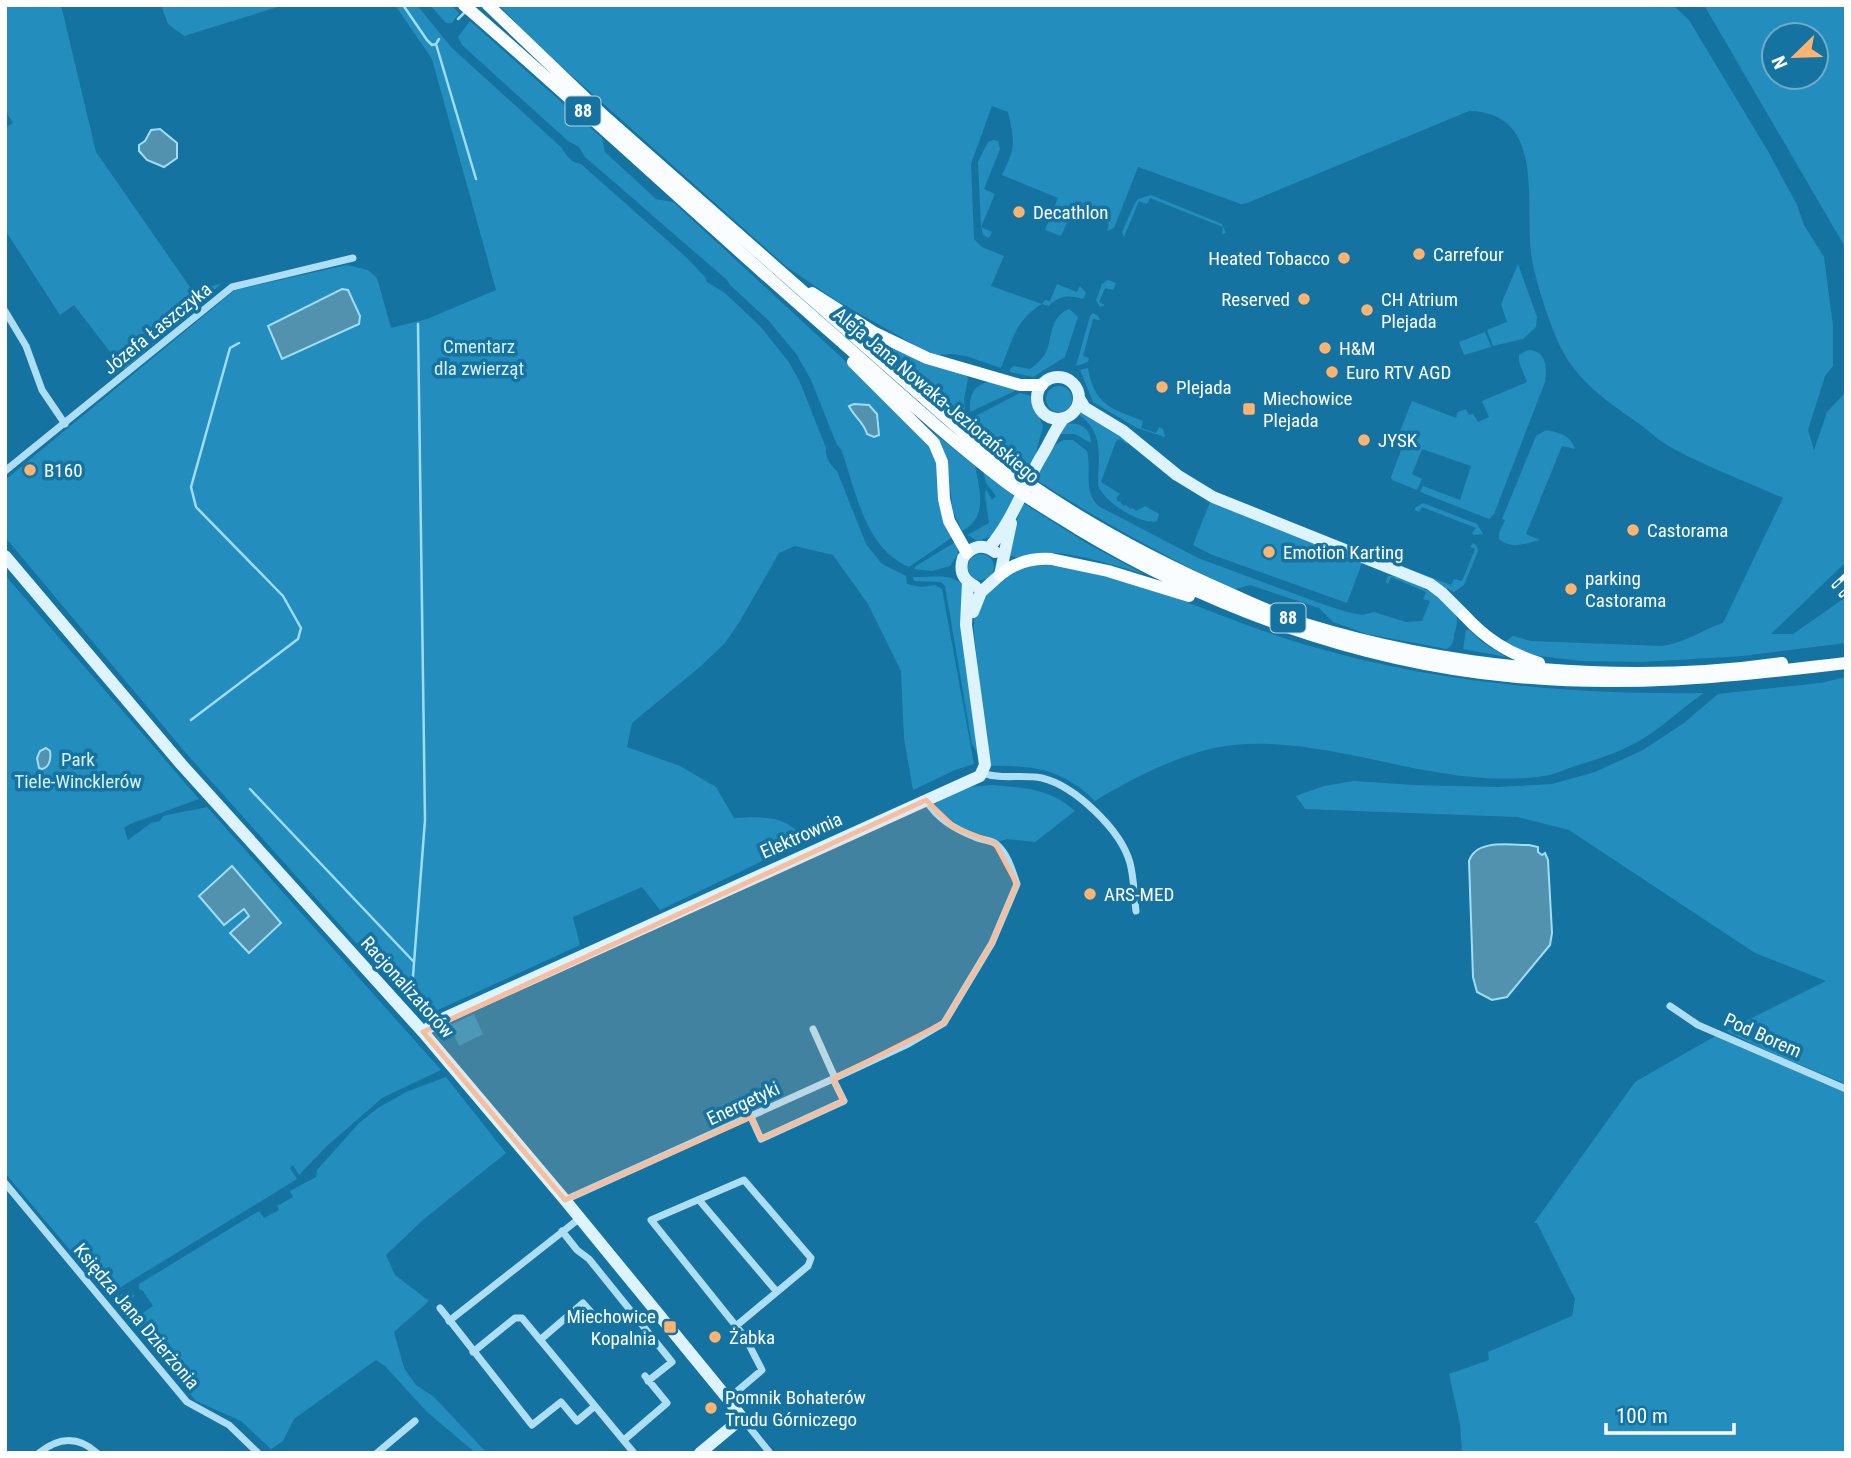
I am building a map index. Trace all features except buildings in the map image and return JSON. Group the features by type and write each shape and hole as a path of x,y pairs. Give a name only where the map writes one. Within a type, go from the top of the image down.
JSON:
{"main road":[{"name":"Aleja Jana Nowaka-Jeziorańskiego","path":"464,5 983,457 1007,476 1149,569 1243,611 1303,632 1367,651 1506,676 1625,683 1761,674 1846,663"},
{"name":"Aleja Jana Nowaka-Jeziorańskiego","path":"488,5 778,279"},
{"path":"778,279 928,358 1020,385 1042,385"},
{"path":"778,279 933,443 942,462 949,521 967,553"},
{"name":"Aleja Jana Nowaka-Jeziorańskiego","path":"1043,500 1166,565 1302,624 1381,644 1470,660 1618,672 1702,670 1846,654"},
{"path":"996,579 1008,568 1030,561 1042,558 1064,560 1178,591 1245,617 1303,632"},
{"path":"1464,615 1487,639 1499,647 1524,659 1556,669"}],"street":[{"name":"Józefa Łaszczyka","path":"5,471 232,287 353,258"},
{"path":"5,311 26,346 41,390 65,424"},
{"path":"1064,418 1048,417 1041,410 1038,400 1042,385 1052,379 1066,379 1074,385 1085,408 1123,431 1177,475 1213,497 1430,584 1464,615"},
{"path":"989,548 1013,515 1057,427 1064,418 1074,412 1079,398"},
{"path":"1040,458 1048,417"},
{"path":"968,637 976,602 981,592 996,579 1013,515"},
{"path":"996,579 980,587 968,582 963,575 961,564 967,553 979,546 989,548 1001,561"},
{"name":"Racjonalizatorów","path":"5,556 173,754 423,1032 580,1218 770,1453"},
{"path":"968,582 966,625 985,765 982,773 1043,778 1068,789 1086,803 1122,845 1130,862 1136,911"},
{"name":"Elektrownia","path":"423,1032 438,1021 977,778 982,773"},
{"name":"Energetyki","path":"565,1200 834,1079 908,1044 944,1023 992,943 1017,884 1009,861 995,843 955,828 935,814 926,800"},
{"name":"Pod Borem","path":"1670,1006 1698,1025 1846,1089"},
{"path":"751,1117 761,1139 844,1101 813,1029"},
{"path":"728,1399 762,1370 745,1337 736,1326 651,1220 744,1180 811,1258 808,1266 736,1326"},
{"name":"Księdza Jana Dzierżonia","path":"5,1183 187,1402 229,1425 258,1453"},
{"path":"699,1200 777,1292"},
{"path":"449,1321 580,1218"},
{"path":"562,1231 577,1250 589,1259 672,1362 647,1378 667,1403 624,1440"},
{"path":"540,1340 583,1303 599,1321"},
{"path":"440,1308 532,1425 561,1402 577,1422 595,1406"},
{"path":"473,1352 515,1318 522,1318 635,1453"},
{"path":"701,1453 742,1418"},
{"path":"377,1453 415,1421"},
{"path":"39,1453 66,1439 83,1443 97,1453"}],"highlighted area":[{"path":"926,800 955,828 995,843 1017,884 992,943 944,1023 833,1079 844,1101 761,1139 751,1117 565,1200 423,1032"}],"green space":[{"path":"5,5 61,5 96,152 192,290 221,284 124,370 74,305 60,315 5,230 5,128 13,123 5,110"},
{"path":"161,5 284,5 184,36 168,24"},
{"name":"Cmentarz dla zwierząt","path":"395,5 417,5 451,47 562,148 569,158 581,164 686,257 707,282 725,293 760,326 788,361 799,380 826,448 827,457 837,471 866,544 882,564 906,576 907,584 921,587 935,585 942,589 974,764 913,790 904,738 901,671 868,604 833,555 795,546 779,553 725,643 632,723 627,747 680,766 716,787 734,818 782,821 806,840 660,910 642,887 573,917 580,945 427,1015 409,1002 185,752 5,537 5,480 235,290 347,265 368,270 377,278 391,328 427,319 496,290 432,59"},
{"path":"430,5 451,5 459,13 452,23 446,23"},
{"path":"499,5 1673,5 1689,20 1769,153 1797,205 1804,225 1824,257 1833,326 1833,366 1825,376 1808,430 1814,450 1827,412 1844,394 1846,380 1846,562 1771,634 1793,634 1846,597 1846,643 1743,656 1642,662 1581,661 1539,656 1502,644 1513,636 1531,641 1662,646 1679,642 1723,623 1783,498 1667,445 1605,399 1574,369 1555,335 1535,273 1531,252 1529,185 1520,142 1510,126 1493,115 1469,111 1241,204 1138,167 1114,228 1107,231 1109,224 1083,213 1080,219 1078,217 1081,207 1075,204 1061,236 1045,230 1058,198 1002,175 1012,150 1012,131 1008,112 992,106 971,164 974,239 982,247 1004,256 991,286 1042,304 1021,324 1001,368 966,356 938,355 922,349 837,301 787,267 534,42"},
{"path":"1704,5 1846,5 1846,252 1845,247"},
{"path":"470,21 602,138 605,152 656,199 673,202 855,370 930,448 937,464 954,536 909,567 894,558 882,546 864,516 841,449 811,380 797,355 769,321 727,280 585,157 579,147 568,141 462,45 458,37","holes":["854,404 879,420 878,427 865,427 852,413"]},
{"path":"993,140 998,141 1000,149 984,189 995,194 981,227 978,162 988,142"},
{"path":"1151,195 1222,224 1226,233 1222,234 1223,227 1150,198 1147,204 1139,201 1124,237 1122,232 1135,203 1138,199"},
{"path":"981,227 992,232 989,238 983,235"},
{"path":"1518,264 1537,317 1536,327 1523,339 1493,346 1487,330 1507,322 1501,304"},
{"path":"1108,280 1116,283 1113,290 1105,288 1099,302 1105,305 1100,307 1096,300 1102,284"},
{"path":"1057,284 1077,292 1080,286 1086,293 1083,299 1065,297 1049,306 1042,304 1045,300 1050,301"},
{"path":"1069,309 1078,317 1065,357 1033,377 1010,372 1014,366 1030,369 1041,360 1047,350 1056,320"},
{"path":"1093,313 1100,320 1093,319 1083,356 1089,358 1088,362 1076,366 1090,316"},
{"path":"848,323 854,323 966,375 968,378 964,400 967,427"},
{"path":"1485,332 1491,347 1464,355 1459,342"},
{"path":"1528,350 1539,353 1542,357 1546,366 1545,382 1494,514 1489,519 1420,492 1423,486 1460,500 1471,466 1422,449 1412,474 1422,479 1417,490 1392,480 1407,434 1400,431 1412,401 1456,418 1458,412 1466,409 1478,422 1489,417 1482,401 1527,382 1519,355"},
{"path":"1088,368 1095,390 1106,404 1143,421 1141,428 1156,433 1159,427 1163,429 1165,437 1137,428 1093,402 1080,370"},
{"path":"989,382 1017,390 970,412 970,402 975,389"},
{"path":"1059,386 1068,390 1072,399 1068,408 1059,412 1050,408 1046,399 1050,390"},
{"path":"1020,393 1031,396 1043,426 1035,457 1028,471 975,434 972,418"},
{"path":"1081,413 1129,442 1127,444 1120,439 1116,441 1101,482 1120,494 1116,498 1123,506 1136,511 1145,506 1159,514 1157,521 1142,520 1123,511 1101,491 1098,485 1099,455 1096,438 1093,430 1079,415"},
{"path":"915,418 975,466 980,494 979,511 976,519 962,531 953,511 947,464"},
{"path":"1065,424 1075,424 1086,429 1091,443 1075,434 1058,434"},
{"path":"1546,430 1567,437 1575,449 1562,446 1526,534 1540,540 1519,545 1508,544 1499,539 1505,520 1502,519 1536,436"},
{"path":"1064,440 1073,440 1087,451 1089,488 1094,502 1100,507 1198,558 1325,605 1362,615 1374,612 1406,622 1422,621 1430,601 1423,599 1426,592 1391,577 1388,584 1386,582 1388,576 1404,579 1434,594 1455,613 1457,624 1452,645 1447,649 1367,634 1333,622 1319,608 1250,585 1236,589 1226,586 1177,561 1035,479 1051,447"},
{"path":"983,471 1015,497 992,536 978,541 967,535 989,523 986,489 992,500 996,496 986,483"},
{"name":"Emotion Karting","path":"1210,502 1362,563 1347,603 1210,554 1193,545"},
{"path":"1023,503 1088,544 1144,574 1069,554 1052,553 1020,558 1009,555 1011,537"},
{"path":"1423,503 1477,524 1483,534 1474,535 1472,533 1476,528 1422,507 1419,512 1415,510"},
{"path":"957,541 958,554 950,566 932,571 914,569 916,566"},
{"path":"1473,543 1478,551 1464,585 1454,592 1396,564 1451,585 1454,579 1462,581 1475,549 1470,547"},
{"path":"981,554 990,558 994,567 990,576 981,580 972,576 968,567 972,558"},
{"path":"1047,565 1115,578 1277,636 1357,659 1406,669 1455,678 1555,689 1704,693 1636,743 1550,775 1510,779 1470,777 1312,748 1272,744 1233,745 1180,758 1095,801 1071,782 1046,771 989,766 974,615 986,594 1011,572 1024,567"},
{"name":"Park Tiele-Wincklerów","path":"5,575 199,799 130,824 124,828 128,840 151,823 160,821 163,816 207,807 441,1070 382,1098 327,1146 299,1175 293,1165 290,1168 297,1179 108,1295 5,1173"},
{"path":"913,577 949,577 965,588 978,754 972,744 945,586 941,582 914,581"},
{"path":"1466,630 1469,630 1506,657 1463,649"},
{"path":"1846,677 1846,1084 1726,1031 1826,981 1755,953 1569,830 1517,817 1305,809 1296,796 1324,786 1354,781 1498,787 1552,784 1595,772 1643,750 1684,723 1718,694 1820,683"},
{"path":"992,785 1046,793 1075,811 1035,842 1007,839 995,843 955,828 929,806 969,787"},
{"path":"474,1014 483,1034 459,1046 450,1025"},
{"path":"1717,1035 1846,1092 1846,1453 1462,1453 1460,1424 1449,1374 1489,1360 1488,1352 1572,1316 1575,1299 1537,1223 1534,1223 1635,1082"},
{"path":"446,1077 506,1153 424,1219 386,1255 395,1275 429,1301 394,1332 404,1368 416,1385 434,1397 487,1453 476,1453 460,1440 426,1411 385,1366 376,1360 294,1419 283,1441 271,1449 241,1421 196,1401 114,1302 120,1295 130,1293 135,1296 128,1301 138,1316 153,1306 139,1289 139,1284 259,1211 264,1218 279,1210 277,1206 293,1197 290,1191 316,1177 317,1170 359,1123 406,1092"}],"shaded area":[{"path":"160,129 177,143 177,158 164,167 147,160 139,151 139,145 145,141 151,130"},
{"path":"342,289 348,290 360,316 359,324 282,359 268,326"},
{"path":"869,405 877,414 879,435 874,437 867,434 849,406"},
{"path":"46,748 50,751 50,759 42,769 39,768 37,758 40,751"},
{"path":"1486,846 1538,847 1538,852 1542,855 1545,853 1548,860 1552,933 1550,945 1507,997 1492,1000 1477,992 1473,977 1469,861 1473,854"},
{"path":"232,866 281,923 249,953 230,933 249,916 244,909 224,925 199,896"}],"waterway":[{"path":"403,5 427,40 432,45 436,44"},
{"path":"458,19 465,12"},
{"path":"439,39 436,44 476,179"},
{"path":"412,989 425,820 418,324"},
{"path":"191,720 298,639 301,628 283,596 196,507 191,487 230,348 239,343"},
{"path":"250,789 414,962"}],"railway":[{"path":"1834,586 1846,575"},
{"path":"1841,595 1846,591"}],"place":[{"name":"Decathlon","path":"1019,212"},
{"name":"Carrefour","path":"1419,254"},
{"name":"Heated Tobacco","path":"1344,258"},
{"name":"Reserved","path":"1304,299"},
{"name":"CH Atrium Plejada","path":"1367,310"},
{"name":"H&M","path":"1325,348"},
{"name":"Euro RTV AGD","path":"1332,372"},
{"name":"Plejada","path":"1162,387"},
{"name":"Miechowice Plejada","path":"1249,409"},
{"name":"JYSK","path":"1364,440"},
{"name":"B160","path":"30,470"},
{"name":"Castorama","path":"1633,530"},
{"name":"Emotion Karting","path":"1269,552"},
{"name":"parking Castorama","path":"1571,589"},
{"name":"ARS-MED","path":"1090,894"},
{"name":"Miechowice Kopalnia","path":"670,1327"},
{"name":"Żabka","path":"715,1337"},
{"name":"Pomnik Bohaterów Trudu Górniczego","path":"711,1408"}]}
